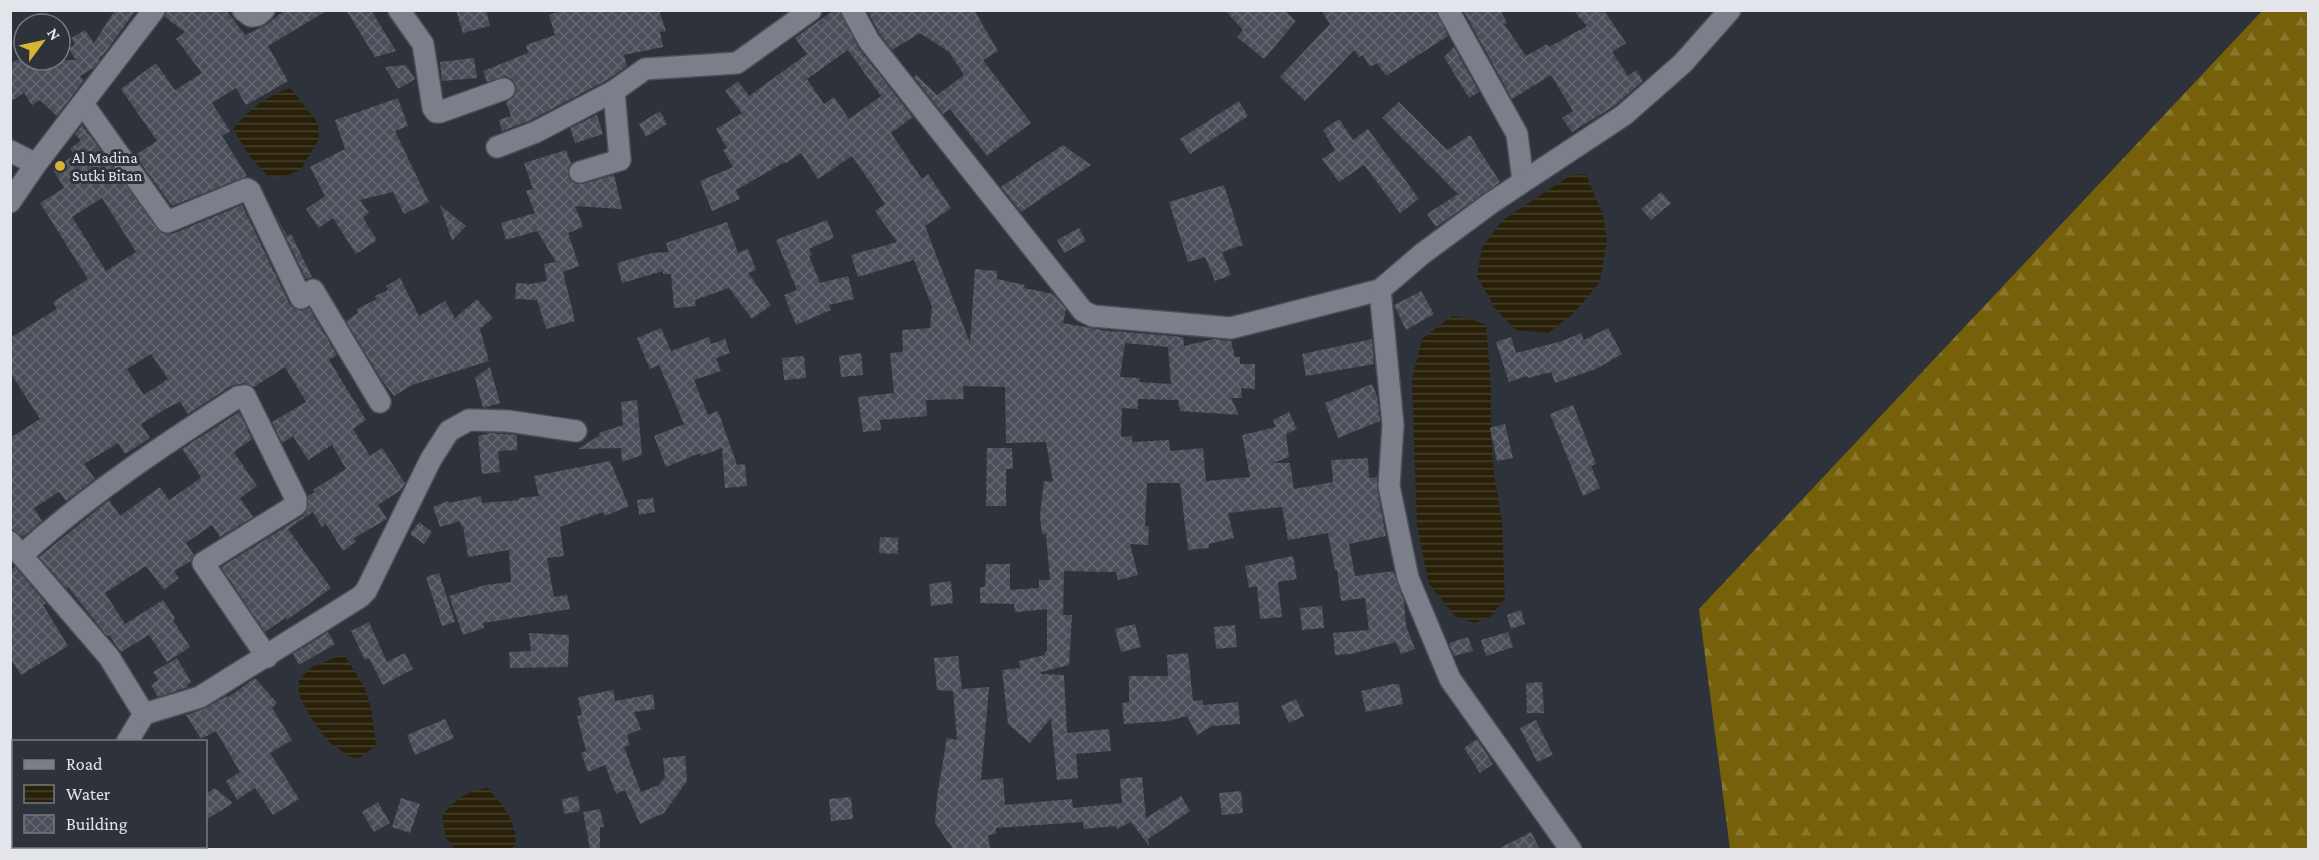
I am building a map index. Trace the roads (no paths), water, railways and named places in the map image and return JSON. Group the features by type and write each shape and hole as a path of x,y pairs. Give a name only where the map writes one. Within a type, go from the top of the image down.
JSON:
{"street":[{"path":"10,202 36,164 154,10"},
{"path":"243,10 251,16 258,15 264,10"},
{"path":"399,10 423,44 433,108 436,112 504,89"},
{"path":"497,147 536,132 614,91 645,69 742,61 811,10"},
{"path":"852,10 869,41 1083,311 1093,316 1231,328 1380,290 1422,254 1523,181 1603,129 1654,90 1683,63 1730,10"},
{"path":"1448,10 1517,134 1523,181"},
{"path":"580,172 620,160 614,91"},
{"path":"83,104 166,222 247,189 250,191 301,298 313,290 380,402"},
{"path":"10,151 36,164"},
{"path":"1380,290 1393,425 1389,486 1408,578 1450,679 1571,849"},
{"path":"144,714 109,657 16,549 196,424 238,397 245,396 296,499 296,505 203,563 267,657"},
{"path":"128,740 144,714 200,697 360,597 366,591 431,459 449,431 469,420 508,421 576,431"}],"water":[{"path":"290,88 318,123 319,139 301,169 287,176 269,177 250,157 233,129 258,104"},
{"path":"1586,174 1603,215 1607,240 1600,282 1573,314 1548,333 1516,330 1496,310 1477,276 1482,247 1503,220 1571,175"},
{"path":"1452,316 1486,325 1494,474 1502,521 1505,599 1490,617 1475,623 1455,616 1429,584 1417,527 1412,380 1422,339"},
{"path":"344,654 365,689 371,708 376,745 360,758 350,757 328,741 311,718 299,695 299,680 312,667"},
{"path":"488,788 511,820 516,844 511,849 455,849 446,838 442,815 462,797"}],"place":[{"name":"Al Madina Sutki Bitan","path":"60,166"}]}
